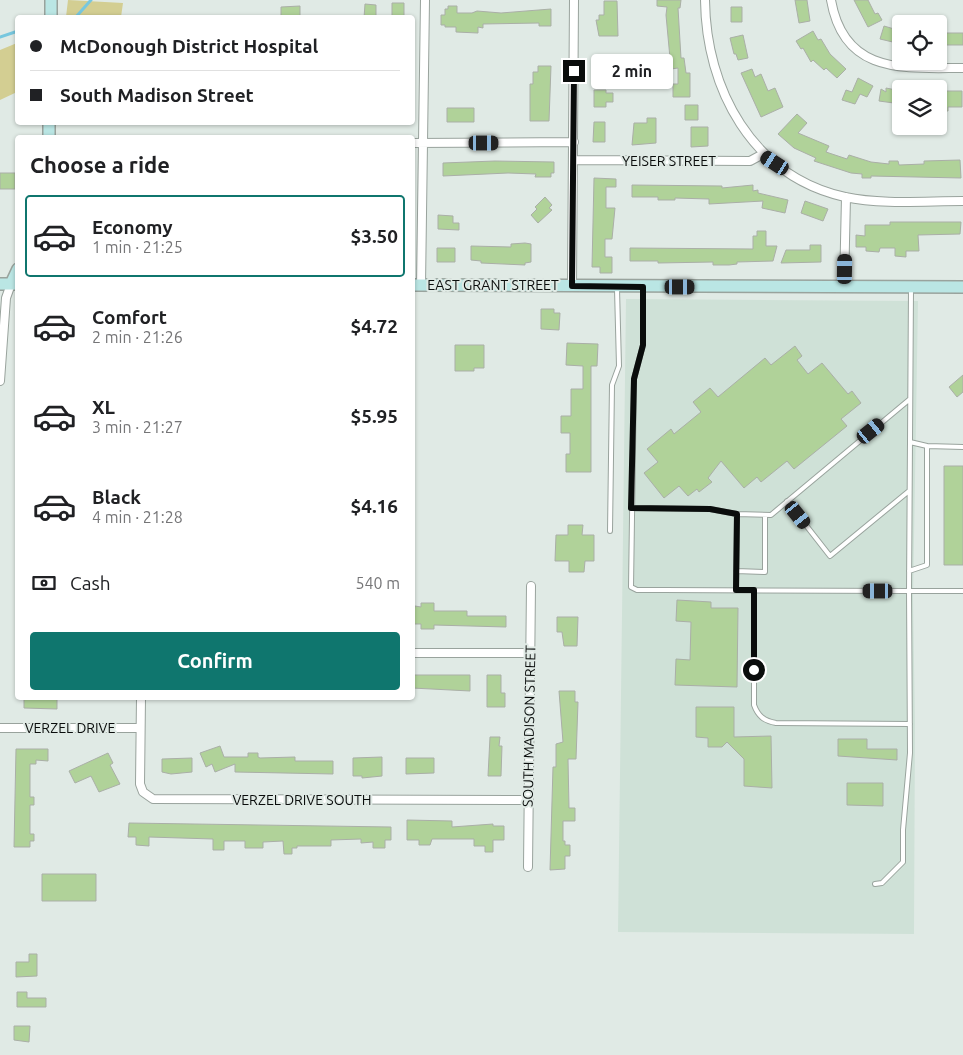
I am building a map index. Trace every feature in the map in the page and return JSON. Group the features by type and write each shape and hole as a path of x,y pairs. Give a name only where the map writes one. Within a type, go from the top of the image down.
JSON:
{"main road":[{"path":"51,0 51,15"},
{"name":"EAST GRANT STREET","path":"417,285 963,287"}],"street":[{"path":"417,285 423,143 425,0"},
{"path":"572,286 574,0"},
{"path":"705,0 709,49 716,75 742,127 763,154 801,179 846,197 884,200 963,201"},
{"path":"831,0 837,23 844,34 856,49 872,60 897,67 963,68"},
{"path":"415,143 574,142"},
{"name":"YEISER STREET","path":"574,160 750,161 763,154"},
{"path":"844,287 846,197"},
{"path":"0,381 6,298 10,284"},
{"name":"SOUTH MADISON STREET","path":"528,867 531,586"},
{"path":"415,653 530,653"},
{"name":"VERZEL DRIVE SOUTH","path":"141,700 140,784 143,792 153,799 528,800"},
{"name":"VERZEL DRIVE","path":"0,728 140,728"}],"lane":[{"path":"610,531 612,385 618,366 616,286"},
{"path":"875,884 882,883 903,862 902,830 910,753 911,286"},
{"path":"643,287 643,345 634,379 631,587 646,590 963,591"},
{"path":"631,508 710,509 737,514 771,515 910,399"},
{"path":"910,442 927,446 963,447"},
{"path":"909,571 927,565 927,446"},
{"path":"787,501 830,556 910,490"},
{"path":"736,590 737,514"},
{"path":"736,571 765,572 765,515"},
{"path":"754,590 754,705 757,713 762,718 776,723 910,724"}],"shaded area":[{"path":"68,0 123,3 121,15 66,15"},
{"path":"15,44 15,93 0,100 0,50"},
{"path":"626,299 918,301 913,599 915,724 914,934 618,932"}],"building":[{"path":"657,0 681,0 680,8 678,8 681,58 684,58 686,73 690,73 690,97 673,97 673,84 678,84 678,68 671,69 666,15 667,7 657,6"},
{"path":"795,0 807,0 810,21 799,23"},
{"path":"854,0 868,0 875,14 878,13 882,20 868,27"},
{"path":"604,1 617,1 618,36 599,36 596,20 599,20 599,15 604,15"},
{"path":"392,3 404,3 404,15 392,15"},
{"path":"365,4 376,5 376,15 364,15"},
{"path":"300,6 300,15 281,15 281,7"},
{"path":"448,6 457,6 457,13 477,11 501,13 551,9 551,26 539,26 539,23 483,24 483,28 478,27 478,33 456,32 456,27 441,25 441,15 445,15 445,9 448,9"},
{"path":"731,7 742,7 742,22 731,22"},
{"path":"884,26 892,28 892,42 880,39"},
{"path":"813,31 818,40 821,39 830,54 846,69 837,78 813,60 811,62 803,48 801,49 796,41"},
{"path":"947,33 963,33 963,45 947,45"},
{"path":"743,35 748,58 738,60 736,54 734,54 730,38"},
{"path":"538,66 551,66 549,121 530,121 530,84 533,84 533,72 538,72"},
{"path":"752,69 755,77 761,74 768,91 775,88 783,107 761,117 741,73"},
{"path":"858,78 873,86 867,97 860,94 855,104 842,100 846,90 852,92"},
{"path":"886,88 892,89 892,103 879,101 881,89 886,92"},
{"path":"594,90 606,90 606,93 613,93 613,102 606,102 606,107 594,107"},
{"path":"947,91 962,91 962,107 948,107 948,111"},
{"path":"685,105 698,105 698,120 685,120"},
{"path":"447,108 474,108 474,122 447,122"},
{"path":"797,114 807,123 798,133 829,146 826,152 847,159 849,155 871,162 889,164 889,161 898,161 899,165 924,164 924,161 960,160 961,178 871,176 871,178 862,178 862,174 851,173 814,161 816,158 794,148 778,134"},
{"path":"647,118 656,118 656,143 632,145 634,123 647,123"},
{"path":"594,122 605,122 605,142 593,142"},
{"path":"691,127 708,127 708,146 691,147"},
{"path":"495,161 554,162 554,173 551,173 551,177 535,177 536,174 508,173 443,176 443,163"},
{"path":"0,173 15,173 15,189 0,189"},
{"path":"594,178 616,179 616,187 606,187 606,208 615,208 612,239 605,239 605,257 612,257 612,273 600,273 600,267 592,267"},
{"path":"632,185 722,186 722,188 753,185 753,191 758,190 758,193 788,200 785,213 762,208 763,201 709,204 709,199 675,198 675,200 658,200 658,197 632,197"},
{"path":"545,197 552,205 549,208 552,210 538,223 531,215 537,209 535,207"},
{"path":"805,201 828,209 823,221 801,213"},
{"path":"438,215 453,216 453,223 459,223 459,230 438,229"},
{"path":"890,222 961,222 960,234 918,235 919,251 906,251 906,257 895,256 895,248 880,248 879,252 866,251 866,247 856,247 856,235 865,236 865,225 890,225"},
{"path":"757,231 766,231 766,246 777,246 773,261 713,265 713,262 658,263 658,261 630,261 630,248 753,249 753,236 757,236"},
{"path":"511,244 531,244 531,262 525,263 525,265 481,263 481,261 471,260 471,246 511,247"},
{"path":"810,245 821,245 821,262 781,263 786,250 810,250"},
{"path":"437,248 455,248 455,262 437,262"},
{"path":"541,309 554,309 554,313 560,313 559,330 541,329"},
{"path":"567,343 598,344 597,366 591,366 591,472 566,472 566,454 570,454 570,433 561,433 561,416 571,416 571,389 583,389 583,366 566,365"},
{"path":"455,345 484,345 484,368 474,368 474,371 455,371"},
{"path":"795,346 802,356 797,360 808,374 822,363 848,394 852,391 861,403 841,419 847,426 794,469 787,461 761,482 757,477 744,488 721,461 708,478 712,482 699,492 697,489 688,496 679,486 664,498 644,473 658,462 647,449 671,429 674,434 701,412 693,402 710,388 718,397 765,358 771,365"},
{"path":"963,375 963,392 957,397 949,387"},
{"path":"944,466 963,466 963,565 944,565"},
{"path":"568,525 583,525 582,535 594,535 594,561 585,561 584,572 569,572 569,561 555,561 556,535 568,535"},
{"path":"677,600 711,602 711,608 738,608 737,687 675,685 676,659 690,660 691,622 676,621"},
{"path":"421,603 434,603 434,611 467,611 467,616 506,616 506,627 434,625 434,629 421,629 421,624 415,624 415,606 421,607"},
{"path":"557,617 578,617 577,646 564,646 562,632 557,632"},
{"path":"415,675 470,675 470,691 415,688"},
{"path":"487,675 501,675 501,693 505,693 505,707 487,707"},
{"path":"559,691 575,691 575,702 578,702 576,759 568,759 569,808 575,808 575,821 563,821 563,841 565,841 565,845 570,845 570,856 565,856 565,869 550,870 553,767 556,767 556,744 563,742"},
{"path":"24,700 57,700 57,709 24,708"},
{"path":"696,707 734,707 734,737 771,736 772,788 744,786 744,759 727,742 722,747 708,747 708,738 696,737"},
{"path":"490,737 500,737 499,746 502,746 501,776 488,776"},
{"path":"838,739 867,739 867,749 897,749 897,760 838,756"},
{"path":"220,746 224,757 248,757 248,753 258,753 260,758 295,757 295,761 333,761 333,774 235,772 235,764 215,772 212,764 206,767 200,753"},
{"path":"16,749 48,749 48,761 36,760 36,764 30,764 30,797 34,797 34,805 30,805 30,834 34,834 34,841 30,841 30,847 14,847"},
{"path":"108,753 113,763 110,765 120,784 99,792 91,776 75,783 69,771"},
{"path":"382,757 382,776 362,778 362,776 353,776 353,758"},
{"path":"192,758 192,772 171,774 162,772 162,759"},
{"path":"406,758 434,758 434,773 406,774"},
{"path":"847,783 883,783 883,806 847,805"},
{"path":"407,820 452,821 452,827 493,824 493,826 504,826 504,840 493,840 493,852 485,852 485,846 474,846 474,839 432,839 430,845 419,845 419,840 407,840"},
{"path":"129,823 391,827 391,840 385,840 385,848 373,848 373,842 361,843 361,839 331,840 331,846 297,846 297,848 292,848 292,854 284,854 283,841 263,842 263,848 245,848 245,841 224,841 224,850 213,850 213,839 149,837 149,846 136,845 136,837 128,837"},
{"path":"42,874 96,874 96,901 42,901"},
{"path":"29,954 37,954 37,976 16,977 16,962 29,962"},
{"path":"17,992 27,992 27,998 46,998 46,1007 17,1007"},
{"path":"14,1026 30,1026 29,1042 14,1040"}],"waterway":[{"path":"78,15 91,0"},
{"path":"0,37 15,32"}],"route":[{"path":"574,71 572,286 643,287 643,345 634,379 631,508 710,509 737,514 736,590 754,590 754,670"}]}
